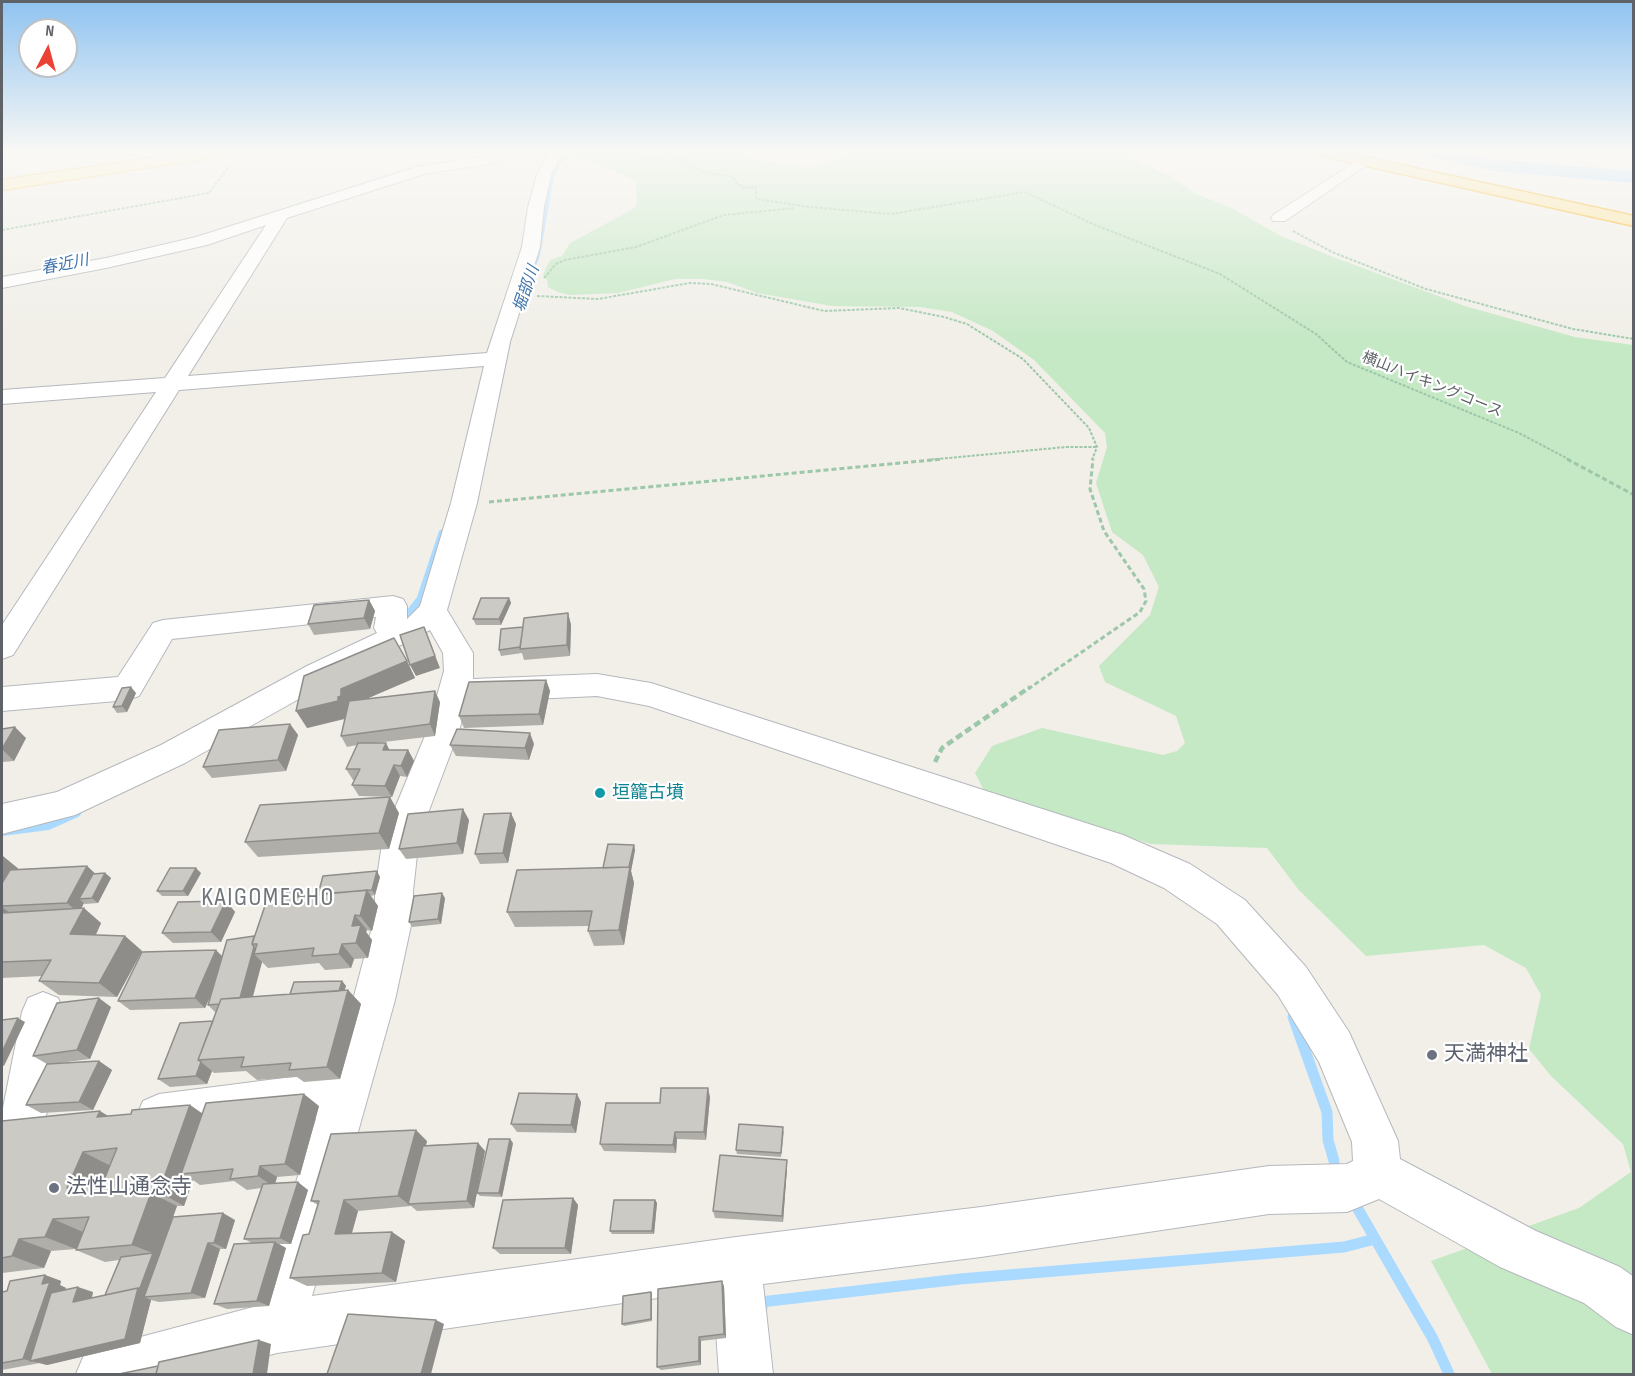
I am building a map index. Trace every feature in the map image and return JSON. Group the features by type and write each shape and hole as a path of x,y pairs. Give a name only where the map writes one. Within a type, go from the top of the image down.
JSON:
{"highway":[{"path":"1607,214 1634,220"}],"street":[{"path":"2,819 63,805 173,754 393,636 417,626 433,610 464,504 495,359 531,247 535,214"},
{"path":"1279,218 1285,214"},
{"path":"2,282 106,263 201,241 281,215"},
{"path":"2,648 281,215"},
{"path":"2,397 495,359"},
{"path":"2,699 128,688 163,630 393,606 388,628 393,636"},
{"path":"278,1327 348,1092 394,916 394,891 400,837 443,731 459,671 458,653 433,610"},
{"path":"103,1374 278,1327 736,1262 981,1232 1269,1190 1347,1188 1368,1180 1375,1171 1378,1153 1375,1140 1334,1047 1292,981 1231,912 1178,876 1123,851 651,695 597,685 454,691"},
{"path":"10,1150 28,1101 43,1012"},
{"path":"123,1121 348,1092"},
{"path":"10,1150 64,1128"},
{"path":"1375,1171 1518,1249 1602,1285 1634,1309"},
{"path":"736,1262 746,1374"}],"path":[{"path":"2,230 90,214"},
{"path":"540,282 555,264 565,260 636,247 730,214"},
{"name":"横山ハイキングコース","path":"1072,214 1220,274 1316,334 1347,362 1520,433 1634,495"},
{"path":"1279,218 1292,230 1332,252 1426,289 1573,329 1634,339"},
{"path":"537,289 533,296 598,299 690,283 711,284 824,311 898,308 944,317 975,328 1026,362 1089,428 1097,447 1091,464 1090,489 1104,531 1144,589 1146,601 1140,612 942,748 922,783"},
{"path":"464,504 1066,447 1097,447"}],"green space":[{"path":"623,214 1243,214 1281,236 1465,306 1575,337 1633,345 1633,1374 1492,1374 1431,1261 1579,1208 1631,1172 1623,1144 1551,1076 1529,1049 1541,995 1526,968 1484,945 1366,956 1298,889 1267,848 1151,844 986,794 975,773 992,746 1042,728 1163,755 1177,751 1185,743 1176,716 1105,682 1099,666 1150,615 1159,587 1143,555 1112,532 1096,483 1107,447 1105,433 1034,360 993,331 952,312 920,307 832,306 757,293 727,282 703,279 675,279 618,293 569,295 548,287 543,275 550,260 562,256 570,243"}],"building":[{"path":"481,598 509,598 499,619 473,619"},
{"path":"369,600 364,618 308,624 314,605"},
{"path":"568,613 567,645 520,649 524,618"},
{"path":"424,627 435,656 410,665 400,635"},
{"path":"523,627 520,647 499,650 501,629"},
{"path":"394,638 407,661 341,689 338,701 296,711 304,676"},
{"path":"546,680 539,714 459,716 469,682"},
{"path":"131,687 122,706 113,707 122,688"},
{"path":"435,691 430,724 341,736 349,701"},
{"path":"290,724 278,760 203,767 219,730"},
{"path":"15,727 2,749 2,729"},
{"path":"457,729 530,733 525,748 450,745"},
{"path":"358,743 386,743 383,750 408,750 401,766 394,765 385,786 352,785 360,769 346,769"},
{"path":"390,797 379,833 245,842 260,805"},
{"path":"463,809 457,843 399,849 408,814"},
{"path":"511,813 503,853 475,854 484,814"},
{"path":"608,844 634,845 629,867 603,868"},
{"path":"87,866 67,903 2,906 2,883 10,870"},
{"path":"630,867 619,930 588,931 592,911 507,912 517,870"},
{"path":"170,868 196,868 183,891 157,891"},
{"path":"377,871 372,890 318,894 323,876"},
{"path":"105,873 92,898 79,899 93,874"},
{"path":"299,889 296,897 367,890 360,916 355,915 352,926 361,925 356,943 342,944 339,954 312,956 314,948 254,954 257,944 252,944 270,891"},
{"path":"442,893 438,919 409,922 414,896"},
{"path":"226,901 211,932 162,933 178,902"},
{"path":"84,908 70,934 125,936 99,983 39,981 51,960 2,962 2,913"},
{"path":"254,936 252,944 254,947 240,998 221,999 219,1004 208,1005 227,940"},
{"path":"216,950 195,998 118,1001 142,952"},
{"path":"342,981 339,991 290,994 294,982"},
{"path":"348,990 327,1067 289,1070 291,1063 241,1067 244,1057 198,1060 221,999"},
{"path":"99,998 77,1050 33,1056 57,1003"},
{"path":"18,1018 2,1052 2,1020"},
{"path":"213,1021 198,1060 201,1062 196,1076 158,1079 180,1023"},
{"path":"99,1061 79,1102 26,1105 47,1064"},
{"path":"661,1088 708,1088 704,1132 675,1132 673,1145 600,1144 606,1103 660,1103"},
{"path":"519,1093 577,1094 571,1125 511,1124"},
{"path":"304,1094 285,1164 260,1166 258,1176 230,1179 233,1169 181,1174 206,1103"},
{"path":"190,1105 159,1192 151,1193 132,1245 76,1250 89,1217 53,1219 45,1237 19,1239 12,1256 2,1258 2,1121 100,1111 97,1117 131,1114 132,1110","holes":["117,1148 102,1185 67,1188 83,1152"]},
{"path":"739,1124 783,1127 781,1153 736,1150"},
{"path":"416,1130 398,1196 344,1200 335,1234 392,1232 382,1273 290,1278 303,1235 309,1234 319,1201 311,1201 331,1134"},
{"path":"489,1139 510,1139 499,1193 477,1193"},
{"path":"478,1143 467,1201 408,1204 423,1146"},
{"path":"720,1155 787,1160 782,1216 713,1211"},
{"path":"298,1182 280,1238 244,1239 263,1184"},
{"path":"573,1198 565,1248 493,1248 503,1200"},
{"path":"614,1200 655,1200 652,1231 610,1231"},
{"path":"223,1213 214,1243 208,1243 191,1293 144,1297 173,1217"},
{"path":"275,1242 257,1301 214,1304 234,1244"},
{"path":"153,1253 140,1288 105,1295 121,1257"},
{"path":"45,1275 42,1284 50,1282 23,1359 2,1363 2,1292 7,1291 10,1281"},
{"path":"722,1281 724,1334 699,1337 699,1361 657,1367 658,1289"},
{"path":"78,1287 73,1302 138,1288 125,1339 30,1361 51,1293"},
{"path":"651,1292 651,1319 622,1324 623,1296"},
{"path":"348,1314 436,1320 421,1374 327,1374"},
{"path":"259,1340 253,1374 156,1374 159,1362"},
{"path":"158,1366 156,1374 119,1374"}],"waterway":[{"name":"春近川","path":"263,217 272,214"},
{"name":"堀部川","path":"527,285 538,255 545,214"},
{"path":"403,621 420,599 442,533"},
{"path":"2,832 48,826 77,813"},
{"path":"1293,1017 1327,1112 1328,1140 1334,1161"},
{"path":"1355,1204 1433,1339 1449,1374"},
{"path":"762,1307 761,1302 960,1279 1344,1247 1375,1239"}],"place":[{"name":"垣籠古墳","path":"600,793"},
{"name":"天満神社","path":"1432,1055"},
{"name":"法性山通念寺","path":"54,1188"}],"district":[{"name":"KAIGOMECHO","path":"268,898"}]}
